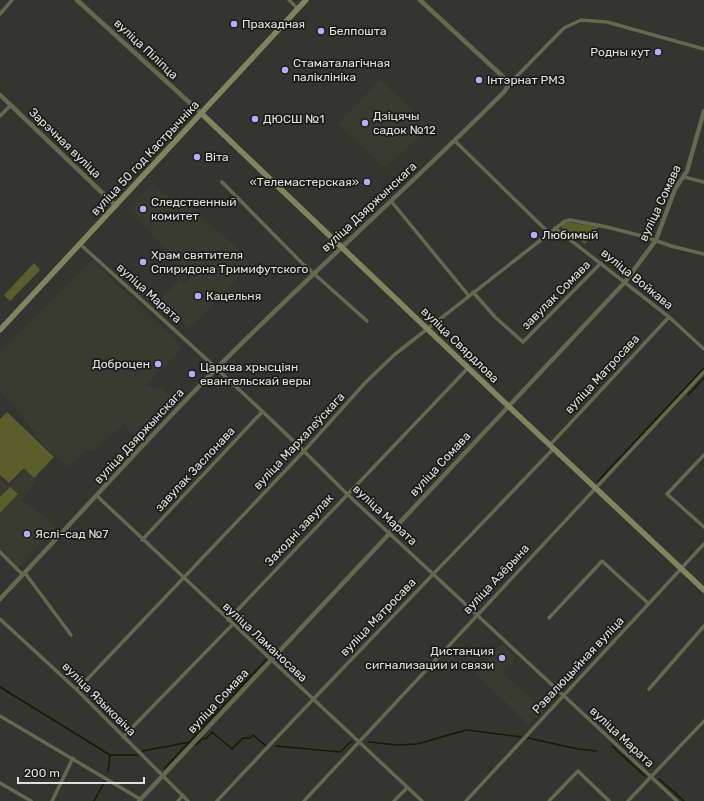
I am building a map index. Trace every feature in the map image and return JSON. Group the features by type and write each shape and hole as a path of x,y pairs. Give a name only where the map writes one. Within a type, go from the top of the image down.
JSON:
{"main road":[{"name":"вуліца 50 год Кастрычніка","path":"0,330 202,114 306,0"},
{"name":"вуліца Свярдлова","path":"202,114 508,406 704,590"}],"street":[{"path":"0,14 12,0"},
{"name":"вуліца Піліпца","path":"77,0 202,114"},
{"path":"289,0 298,8"},
{"path":"420,0 510,83 564,28 581,20 606,22 704,49"},
{"name":"вуліца Дзяржынскага","path":"0,599 216,369 342,247 455,141 504,92 510,83"},
{"name":"Зарэчная вуліца","path":"0,95 116,206"},
{"path":"0,116 11,105"},
{"name":"вуліца Сомава","path":"140,800 625,282 656,240 675,189 684,177 704,111"},
{"path":"455,141 549,233"},
{"path":"684,177 704,182"},
{"path":"222,182 314,274 367,321"},
{"path":"391,201 469,296"},
{"name":"вуліца Мархалеўскага","path":"77,690 304,451 364,384 394,355 564,221 570,220 607,227 704,254"},
{"name":"вуліца Войкава","path":"555,228 669,317 704,349"},
{"name":"вуліца Марата","path":"80,244 304,451 347,494 677,801"},
{"name":"завулак Сомава","path":"473,292 495,317 523,342 601,263"},
{"name":"вуліца Матросава","path":"217,801 312,699 434,575 669,317"},
{"name":"Заходні завулак","path":"228,620 468,368"},
{"name":"вуліца Азёрына","path":"304,801 359,740 704,372"},
{"name":"завулак Заслонава","path":"142,540 262,412"},
{"path":"704,455 667,494 704,527"},
{"name":"вуліца Ламаносава","path":"97,496 232,625 359,740 422,801"},
{"name":"Рэвалюцыйная вуліца","path":"466,801 680,568 704,544"},
{"path":"0,552 24,574 71,635"},
{"path":"549,618 602,561 648,603"},
{"name":"вуліца Языковіча","path":"0,618 77,690 188,801"},
{"path":"124,737 232,625"},
{"path":"649,689 704,626"},
{"path":"0,716 73,758 140,800"},
{"path":"628,801 704,721"},
{"path":"52,801 73,758"},
{"path":"549,801 578,771 609,801"},
{"path":"0,783 31,801"},
{"path":"394,801 407,788"},
{"path":"178,801 183,795"}],"shaded area":[{"path":"380,80 430,127 384,168 338,124"},
{"path":"153,183 176,205 193,209 229,241 192,276 128,209"},
{"path":"230,241 251,264 189,329 160,300 181,279 185,283"},
{"path":"92,260 183,348 146,385 155,389 159,386 177,403 140,439 125,427 125,423 93,451 90,448 67,467 34,436 36,433 0,391 0,351"},
{"path":"26,466 39,476 35,480 35,484 20,501 38,511 56,527 18,568 0,549 0,479 9,487"},
{"path":"502,643 516,658 503,673 544,709 529,725 475,673"}],"green space":[{"path":"567,222 598,227 585,244 562,228 562,225"},
{"path":"34,263 40,270 10,301 4,295"},
{"path":"7,412 54,457 34,478 24,468 9,483 0,475 0,419"},
{"path":"10,487 18,494 0,513 0,497"}],"waterway":[{"path":"598,481 704,368"},
{"path":"688,395 704,378"},
{"path":"164,769 266,660"},
{"path":"0,687 110,755 108,772"},
{"path":"369,742 397,745 417,744 466,730 521,737"},
{"path":"195,745 203,738 206,739 212,732 232,749 243,738 250,738 253,735 266,746"},
{"path":"528,738 578,749 596,751"},
{"path":"276,746 340,752 352,741"},
{"path":"143,751 190,742"},
{"path":"612,746 645,776"},
{"path":"110,755 138,755"},
{"path":"659,779 684,801"},
{"path":"94,801 105,781"}],"place":[{"name":"Прахадная","path":"234,24"},
{"name":"Белпошта","path":"321,31"},
{"name":"Родны кут","path":"658,52"},
{"name":"Стаматалагічная паліклініка","path":"285,70"},
{"name":"Інтэрнат РМЗ","path":"479,80"},
{"name":"ДЮСШ №1","path":"255,119"},
{"name":"Дзіцячы садок №12","path":"365,123"},
{"name":"Віта","path":"197,157"},
{"name":"«Телемастерская»","path":"367,182"},
{"name":"Следственный комитет","path":"143,209"},
{"name":"Любимый","path":"534,235"},
{"name":"Храм святителя Спиридона Тримифутского","path":"143,262"},
{"name":"Кацельня","path":"198,296"},
{"name":"Доброцен","path":"158,364"},
{"name":"Царква хрысціян евангельскай веры","path":"192,374"},
{"name":"Яслі-сад №7","path":"27,534"},
{"name":"Дистанция сигнализации и связи","path":"502,658"}]}
